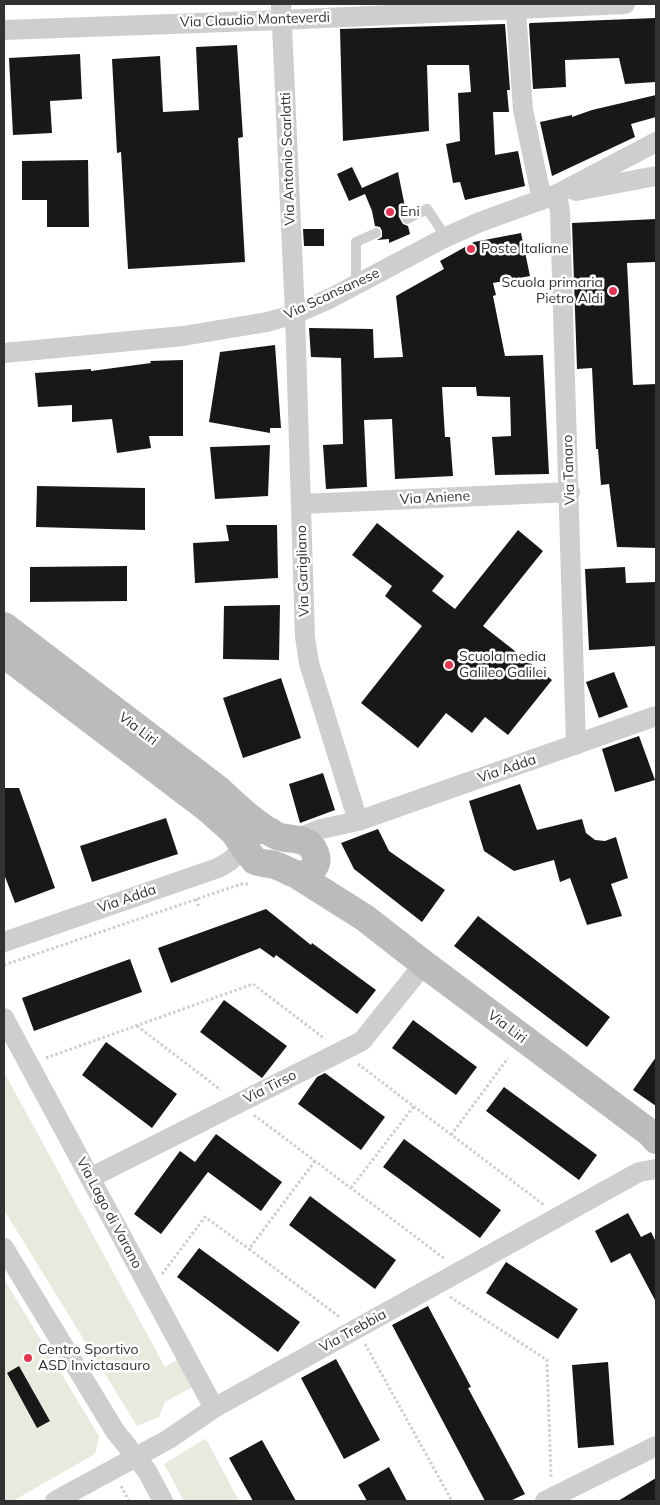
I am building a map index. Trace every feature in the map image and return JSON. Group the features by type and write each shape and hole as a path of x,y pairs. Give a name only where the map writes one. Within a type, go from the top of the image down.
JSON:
{"main road":[{"name":"Via Liri","path":"4,626 219,790 240,809 283,836 308,843 316,855 307,868"},
{"name":"Via Liri","path":"4,654 207,808 234,832 255,861 278,866 307,868 365,918 424,964 654,1137"},
{"path":"244,847 247,837 256,830 261,829 283,836"}],"street":[{"name":"Via Claudio Monteverdi","path":"4,30 282,12 392,9 516,10 626,4"},
{"name":"Via Tanaro","path":"516,10 523,110 549,197 560,212 570,492 576,745"},
{"name":"Via Antonio Scarlatti","path":"282,12 295,314"},
{"name":"Via Scansanese","path":"4,353 183,336 267,322 295,314 356,285 446,237 480,222 549,197 656,142"},
{"name":"Via Scansanese","path":"549,197 656,176"},
{"name":"Via Garigliano","path":"295,314 305,637 309,663 358,821"},
{"name":"Via Aniene","path":"301,504 570,492"},
{"name":"Via Adda","path":"283,836 358,821 656,716"},
{"name":"Via Adda","path":"307,868 324,842 358,821"},
{"name":"Via Adda","path":"4,942 218,868 230,861 244,847"},
{"name":"Via Tirso","path":"90,1178 362,1041 424,964"},
{"name":"Via Lago di Varano","path":"4,1018 214,1408"},
{"name":"Via Trebbia","path":"55,1501 169,1439 214,1408 639,1172 656,1169"},
{"path":"4,1248 115,1431 147,1471 163,1501"},
{"path":"548,1500 656,1446"}],"lane":[{"path":"407,219 427,210 446,237"},
{"path":"356,285 356,242 376,233"}],"path":[{"path":"4,965 240,884 258,884"},
{"path":"196,899 199,907"},
{"path":"136,1026 460,1271"},
{"path":"451,1134 508,1058"},
{"path":"351,1188 414,1106"},
{"path":"150,1290 205,1216 249,1249"},
{"path":"434,1286 547,1360 548,1500"}],"shaded area":[{"path":"4,1072 165,1367 178,1359 192,1387 165,1402 159,1417 137,1426 4,1210"},
{"name":"Centro Sportivo ASD Invictasauro","path":"4,1279 99,1436 95,1454 13,1501 4,1501"},
{"path":"205,1439 239,1501 184,1501 164,1464"}],"building":[{"path":"656,18 656,82 625,84 619,58 565,60 566,87 533,89 530,23"},
{"path":"505,24 510,90 507,90 509,112 493,112 495,155 518,151 525,186 465,200 460,182 453,183 446,144 460,141 458,93 471,92 469,65 427,65 429,131 343,141 340,29"},
{"path":"237,45 243,137 238,138 245,262 128,269 121,152 117,153 112,59 160,56 163,112 199,110 196,47"},
{"path":"80,54 82,99 50,101 52,133 13,135 9,58"},
{"path":"656,95 656,117 631,124 635,137 552,176 540,122 572,115 572,117 592,110"},
{"path":"88,160 89,227 47,227 47,200 22,200 22,161"},
{"path":"352,167 362,188 398,172 406,212 400,219 403,224 408,226 410,234 389,243 389,239 377,240 382,237 382,231 380,227 375,226 372,211 365,194 349,201 337,174"},
{"path":"656,219 656,262 627,263 633,385 656,384 656,548 617,547 609,484 601,485 598,449 596,449 592,368 577,369 572,223"},
{"path":"303,229 324,229 324,246 304,246"},
{"path":"521,233 530,276 493,283 496,295 493,296 505,356 543,355 549,474 495,475 492,437 511,436 510,397 477,396 476,387 442,387 445,437 450,437 453,476 395,479 392,419 364,420 367,487 326,489 323,445 343,444 341,358 311,357 309,328 373,329 374,358 403,357 396,296 444,269 440,261 474,242"},
{"path":"275,345 281,428 270,428 270,433 209,422 220,352"},
{"path":"183,360 183,436 149,436 151,448 117,453 112,419 72,422 72,405 38,407 35,373 91,369 91,371 151,363 150,361"},
{"path":"270,445 268,496 215,499 210,447"},
{"path":"37,486 145,488 145,530 36,527"},
{"path":"377,523 444,576 432,591 455,609 518,530 543,551 483,626 552,680 508,735 485,717 472,733 446,713 418,748 361,703 422,626 385,596 392,586 352,555"},
{"path":"226,525 277,525 278,578 195,583 193,543 229,541"},
{"path":"127,566 127,601 30,602 30,567"},
{"path":"625,567 626,583 656,582 656,646 589,650 585,569"},
{"path":"280,605 279,660 223,659 224,606"},
{"path":"614,672 628,707 599,718 586,682"},
{"path":"281,678 301,738 243,758 223,698"},
{"path":"639,736 655,780 615,792 602,749"},
{"path":"323,773 335,810 300,823 289,784"},
{"path":"520,784 537,830 582,819 586,833 595,840 605,841 616,837 628,878 611,884 622,916 587,925 570,878 560,882 554,860 514,871 484,851 469,801"},
{"path":"4,788 19,788 55,888 15,903 4,874"},
{"path":"166,818 178,854 92,882 80,846"},
{"path":"378,829 389,851 445,890 422,922 354,869 341,843"},
{"path":"266,909 311,945 312,943 376,990 357,1014 276,955 274,958 260,948 171,983 158,948"},
{"path":"478,916 610,1017 587,1047 454,946"},
{"path":"130,959 142,992 34,1031 22,998"},
{"path":"224,1000 287,1046 262,1078 200,1032"},
{"path":"413,1020 477,1067 456,1095 392,1048"},
{"path":"106,1042 177,1094 152,1128 82,1075"},
{"path":"656,1057 656,1106 633,1090"},
{"path":"325,1073 385,1117 361,1150 298,1104 317,1077"},
{"path":"504,1087 597,1155 579,1180 486,1111"},
{"path":"216,1134 282,1182 261,1211 208,1172 161,1234 134,1214 180,1151 195,1162"},
{"path":"404,1139 501,1210 480,1238 383,1167"},
{"path":"310,1196 396,1260 375,1289 289,1225"},
{"path":"628,1213 641,1237 651,1232 656,1242 656,1302 630,1253 611,1263 595,1231"},
{"path":"199,1248 300,1322 278,1352 177,1277"},
{"path":"506,1262 578,1309 558,1339 486,1293"},
{"path":"428,1306 471,1387 468,1388 525,1494 510,1501 485,1501 392,1325"},
{"path":"336,1359 380,1440 344,1459 301,1378"},
{"path":"608,1362 614,1445 578,1448 572,1365"},
{"path":"19,1366 50,1421 37,1428 7,1373"},
{"path":"262,1440 296,1501 253,1501 229,1458"},
{"path":"389,1467 407,1501 367,1501 358,1485"},
{"path":"656,1478 656,1501 618,1501"}],"place":[{"name":"Eni","path":"390,212"},
{"name":"Poste Italiane","path":"471,249"},
{"name":"Scuola primaria Pietro Aldi","path":"613,291"},
{"name":"Scuola media Galileo Galilei","path":"449,665"},
{"name":"Centro Sportivo ASD Invictasauro","path":"28,1358"}]}
